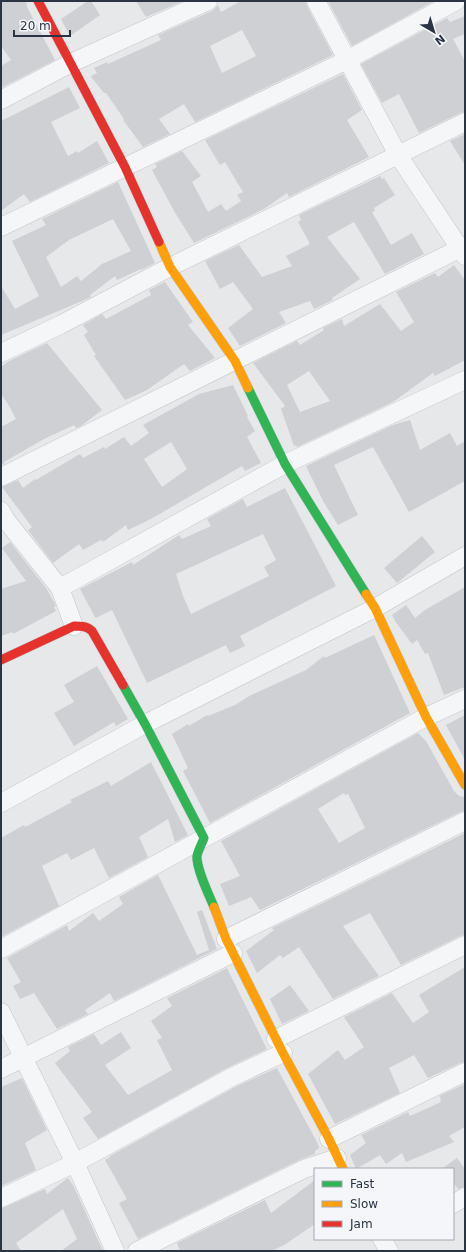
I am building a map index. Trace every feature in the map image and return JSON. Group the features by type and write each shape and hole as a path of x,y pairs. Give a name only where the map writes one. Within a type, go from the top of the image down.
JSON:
{"street":[{"path":"38,1 125,167 170,267 235,361 285,464 375,608 426,717 465,784"},
{"path":"1,100 71,63 208,1"},
{"path":"1,477 463,250 398,155 316,1"},
{"path":"1,227 347,60 456,1"},
{"path":"1,353 60,325 170,267 465,122"},
{"path":"60,588 285,464 465,380"},
{"path":"3,518 60,588 74,626"},
{"path":"1,802 145,724 375,608 465,556"},
{"path":"1,660 74,626 85,626 90,629 145,724 204,838"},
{"path":"1,949 426,717 465,699"},
{"path":"1,1069 465,821"},
{"path":"137,1251 304,1169 340,1163 229,946 202,876 197,858 204,838"},
{"path":"1,1198 75,1163 232,1076 279,1046 465,945"},
{"path":"1,1012 75,1163 115,1251"},
{"path":"329,1139 465,1072"},
{"path":"454,1203 465,1197"}],"building":[{"path":"1,1 26,1 27,7 55,60 1,88 1,66 11,60 1,46"},
{"path":"88,1 91,1 100,15 70,36 61,19"},
{"path":"136,1 183,1 146,17"},
{"path":"241,1 306,1 307,6 333,55 195,122 184,104 159,119 170,134 143,147 123,120 124,119 106,93 104,93 92,78 91,76 97,73 94,68 107,62 108,64 161,40 158,35 212,11 218,5 221,12","holes":["242,30 256,56 222,73 210,46"]},
{"path":"328,1 434,1 352,46"},
{"path":"465,16 465,34 453,39 465,61 465,112 419,133 399,94 382,103 361,64 447,18 450,22"},
{"path":"343,74 362,110 347,120 369,157 289,197 287,193 264,209 194,243 174,211 152,170 157,167 155,164 182,151 201,176 192,182 208,212 221,204 226,211 241,201 237,195 243,192 225,162 220,165 205,140"},
{"path":"69,87 80,108 51,122 68,156 77,151 78,153 97,141 109,163 30,202 24,194 1,211 1,121"},
{"path":"465,134 465,165 450,141"},
{"path":"380,176 382,179 384,178 395,195 374,208 375,211 372,212 391,245 412,233 424,254 385,274 354,222 327,237 360,279 332,298 333,300 314,309 310,301 279,312 286,323 240,346 228,328 253,309 233,282 220,289 205,261 239,245 262,277 292,266 286,256 310,244 298,222 301,220 299,215"},
{"path":"118,182 155,263 117,280 115,276 90,295 91,297 1,335 1,286 15,309 39,296 12,241 46,225 42,219","holes":["113,219 131,251 102,264 81,281 77,276 61,287 46,257 69,240"]},
{"path":"454,265 465,280 465,360 435,376 433,373 393,402 297,447 296,445 294,446 281,409 285,406 253,363 297,341 300,345 324,330 323,328 342,319 344,326 380,304 401,331 414,322 396,292 435,273 438,277","holes":["309,371 330,401 300,412 287,385"]},
{"path":"165,282 193,322 188,325 215,358 190,371 184,364 147,390 125,400 94,356 96,355 84,335 88,332 83,325 102,314 106,319 151,295 149,290"},
{"path":"47,343 102,410 81,426 76,428 74,425 44,439 1,465 1,427 16,419 1,394 1,367 9,361"},
{"path":"233,385 255,431 247,437 261,463 245,471 242,466 151,519 128,530 126,525 103,542 101,540 83,550 79,544 53,563 28,530 32,527 2,487 18,480 23,488 35,479 36,480 80,454 83,458 104,447 105,449 124,437 131,446 149,433 143,425 199,394","holes":["171,442 187,469 162,487 144,459"]},
{"path":"410,420 420,450 450,433 457,446 465,441 465,481 409,512 373,447 334,465 358,515 338,525 323,501 306,466 393,425"},
{"path":"285,488 336,586 240,636 245,646 230,653 226,645 147,683 112,610 96,618 80,589 132,562 133,565 179,535 182,539 211,526 207,519 243,499 247,507","holes":["263,534 276,560 264,567 269,576 191,614 176,574"]},
{"path":"422,536 435,552 397,583 384,568"},
{"path":"10,542 46,588 56,606 54,607 56,611 13,634 12,632 1,636 1,589 26,581 2,548"},
{"path":"465,587 465,687 444,695 428,653 425,654 417,640 412,644 392,615 406,605 415,618 425,610"},
{"path":"374,635 410,713 210,823 183,771 188,768 172,734 188,724 189,726 207,715 208,716 235,705 251,695 306,670 324,656 325,658"},
{"path":"97,666 128,719 116,726 114,722 74,746 54,713 74,702 64,685"},
{"path":"465,715 465,760 446,725"},
{"path":"418,733 426,741 454,791 459,796 465,797 465,811 460,812 260,910 251,897 229,906 220,884 240,876 221,841","holes":["344,793 345,795 348,794 365,828 339,843 318,809"]},
{"path":"151,762 188,835 175,842 168,819 139,837 148,857 109,878 94,848 71,860 67,853 42,866 59,906 1,937 1,838 72,802 70,800 108,781 111,786"},
{"path":"465,833 465,935 460,936 401,965 370,913 343,926 379,976 333,999 299,947 283,958 280,955 257,973 246,951 274,930 272,928"},
{"path":"158,875 197,955 209,950 197,912 202,910 217,949 114,1001 110,993 85,1010 88,1014 57,1029 34,993 20,999 13,986 21,982 7,958 67,925 69,931 93,913 99,921 123,904 119,897"},
{"path":"465,967 465,1062 428,1078 414,1055 389,1068 400,1093 335,1124 308,1074 338,1050 345,1060 364,1047 344,1017 392,993 413,1023 429,1012 419,995"},
{"path":"227,968 267,1049 227,1068 98,1139 83,1118 92,1112 55,1063 70,1051 68,1047 94,1034 101,1045 121,1032 131,1048 105,1065 128,1095 172,1070 157,1040 162,1038 151,1021 172,1006 167,998"},
{"path":"290,985 309,1011 282,1024 270,999"},
{"path":"277,1068 318,1144 319,1148 315,1151 315,1154 299,1160 138,1239 119,1203 127,1199 105,1160 237,1086"},
{"path":"22,1078 47,1130 25,1143 36,1170 1,1186 1,1087"},
{"path":"465,1084 465,1127 449,1136 454,1142 406,1162 402,1153 386,1164 380,1155 356,1168 350,1155 366,1143 361,1135 408,1112 410,1116 441,1102 439,1096"},
{"path":"457,1158 465,1169 465,1187 458,1189 454,1183 454,1168 443,1168"},
{"path":"68,1178 74,1187 103,1251 61,1251 77,1239 63,1209 16,1243 21,1251 1,1251 1,1208 45,1189 47,1194"},
{"path":"314,1181 314,1225 284,1245 272,1251 180,1251 177,1243 265,1200 271,1213"}],"traffic: fast":[{"path":"248,388 285,464 366,594"},
{"path":"123,685 204,838 197,856 197,861 203,882 214,907"}],"traffic: slow":[{"path":"159,242 170,267 235,361 248,388"},
{"path":"366,594 375,608 426,717 465,785"},
{"path":"214,907 226,939 343,1168"}],"traffic: jam":[{"path":"38,1 125,167 159,242"},
{"path":"1,660 74,626 84,627 92,631 123,685"}]}
